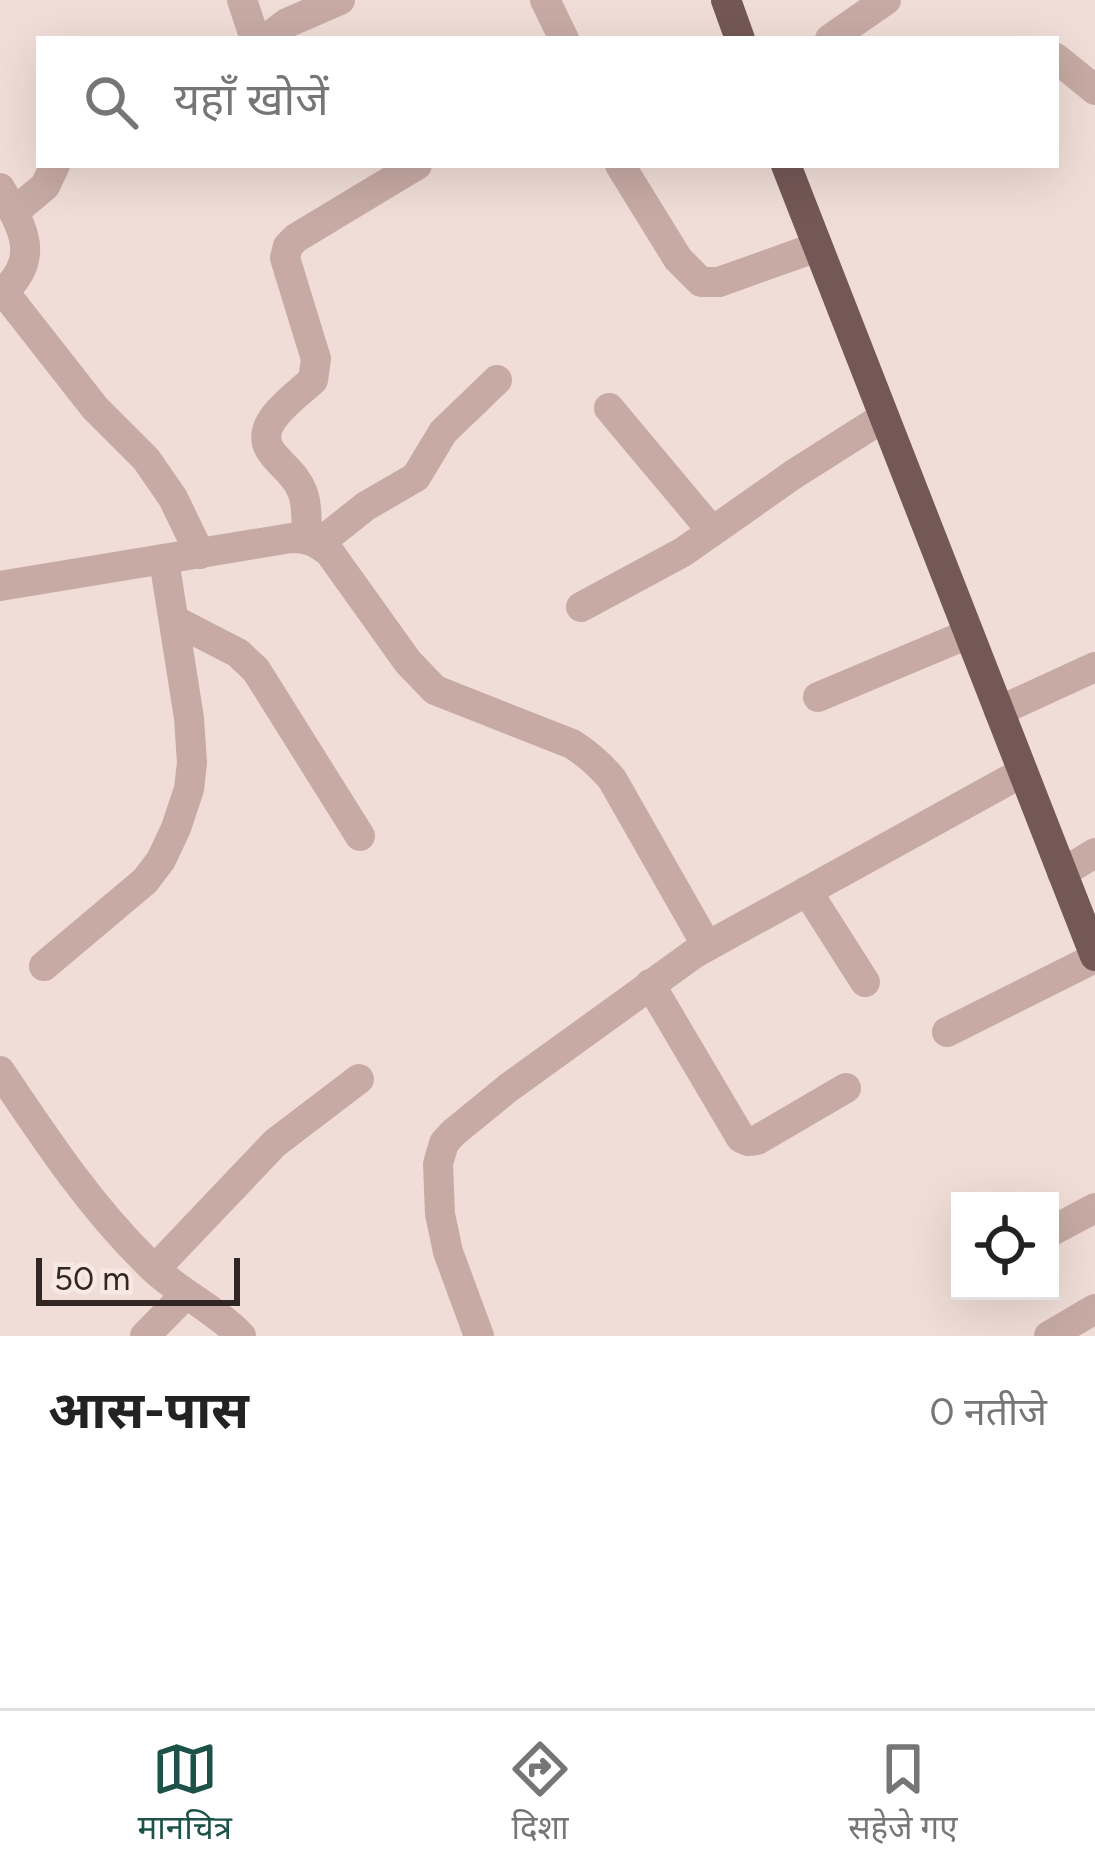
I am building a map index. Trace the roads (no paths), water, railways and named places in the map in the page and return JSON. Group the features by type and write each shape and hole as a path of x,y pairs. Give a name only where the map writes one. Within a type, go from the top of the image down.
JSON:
{"main road":[{"path":"726,0 739,36"},
{"path":"787,168 1095,957"}],"street":[{"path":"242,0 254,36"},
{"path":"270,36 287,23 340,0"},
{"path":"545,0 563,36"},
{"path":"834,36 886,0"},
{"path":"1059,60 1095,90"},
{"path":"53,168 39,193 7,200 23,230 26,260 2,294 94,407 146,459 173,498 200,554"},
{"path":"412,168 288,246 285,258 316,372 274,416 267,448 302,489 312,541 330,553 408,662 435,690 572,745 601,766 707,946"},
{"path":"622,168 678,259 701,282 719,282 817,247"},
{"path":"0,586 312,541 416,477 443,432 497,380"},
{"path":"609,408 712,531"},
{"path":"581,607 682,552 884,417"},
{"path":"44,966 145,881 176,828 189,789 189,718 164,560"},
{"path":"174,620 238,653 256,670 360,836"},
{"path":"818,697 968,634"},
{"path":"999,711 1095,667"},
{"path":"479,1336 448,1252 440,1214 437,1172 444,1143 508,1088 707,946 1023,772"},
{"path":"1062,873 1095,853"},
{"path":"807,891 865,982"},
{"path":"947,1032 1095,957"},
{"path":"650,984 741,1138 757,1140 846,1088"},
{"path":"0,1070 62,1164 110,1221 155,1270 216,1312 241,1336"},
{"path":"155,1270 275,1143 359,1079"},
{"path":"1059,1227 1095,1208"},
{"path":"145,1336 186,1294"},
{"path":"1049,1336 1095,1310"}]}
